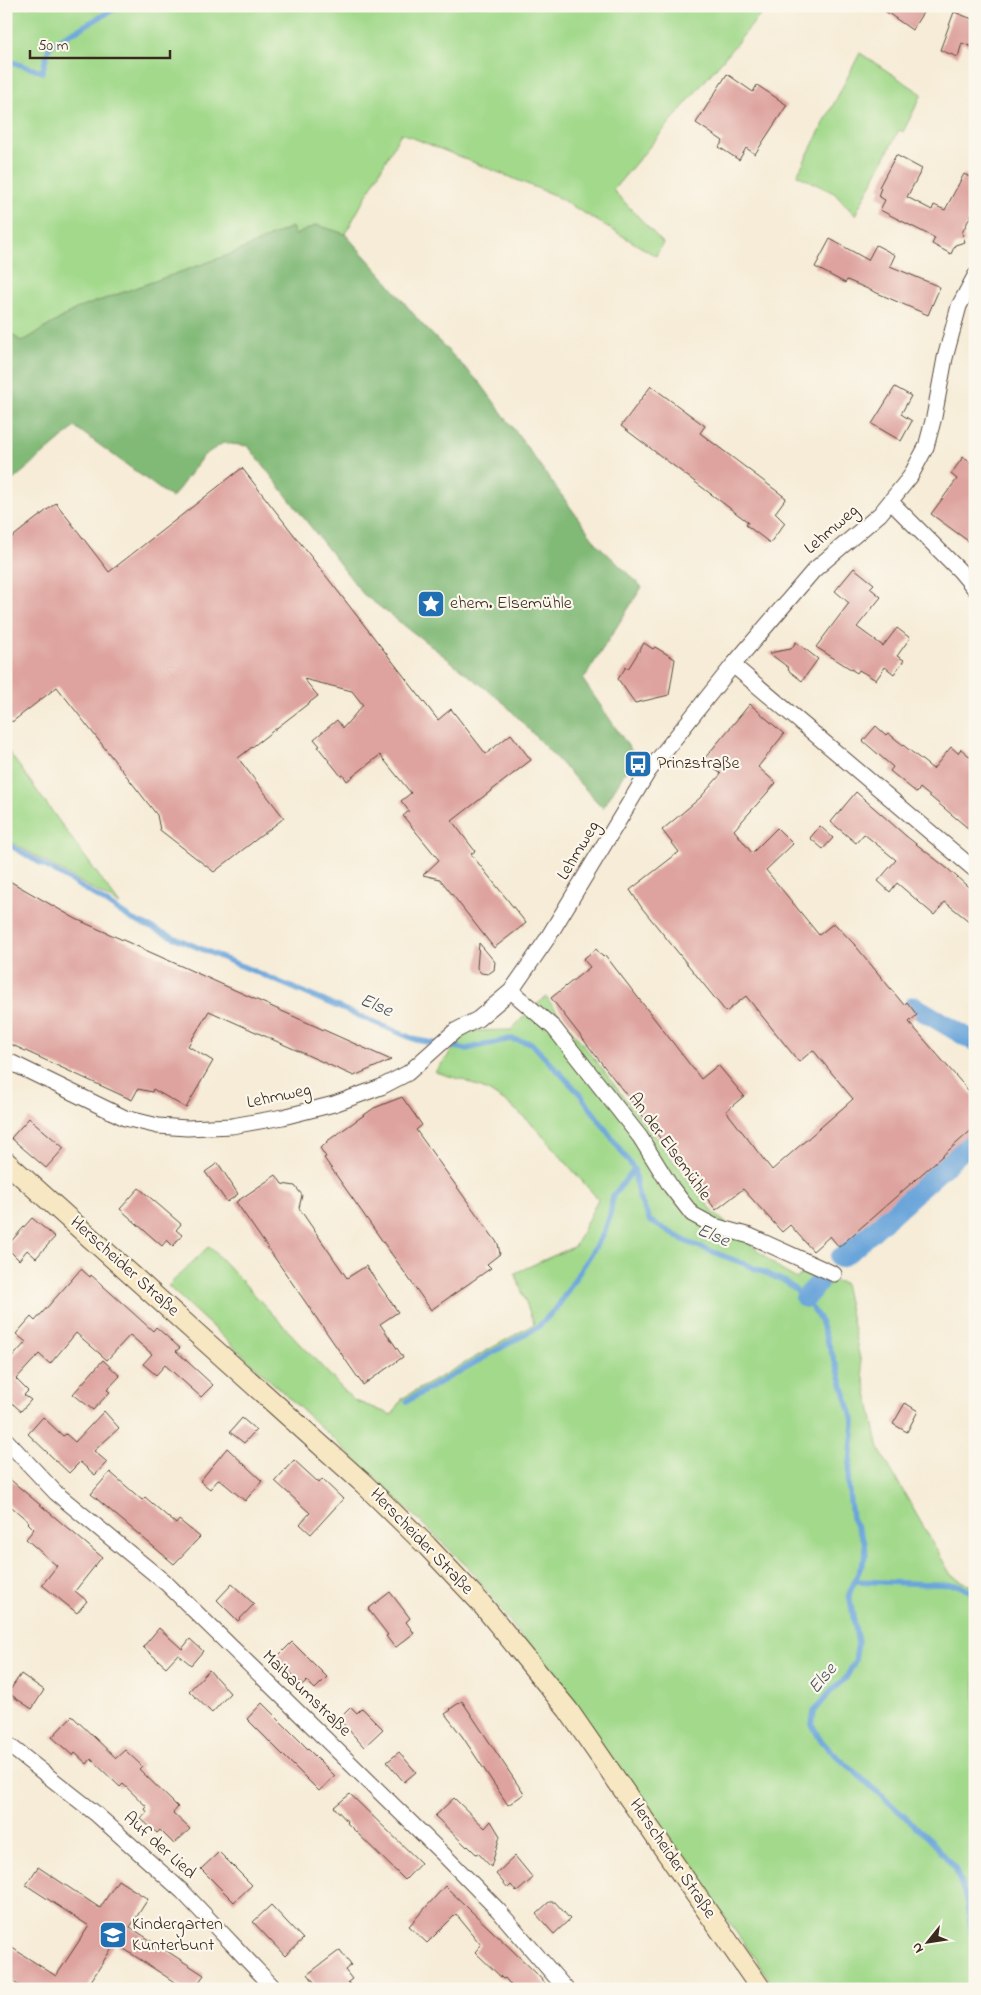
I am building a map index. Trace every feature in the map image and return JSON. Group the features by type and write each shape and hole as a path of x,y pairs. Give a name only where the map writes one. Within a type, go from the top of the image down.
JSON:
{"main road":[{"name":"Herscheider Straße","path":"6,1162 358,1478 480,1602 568,1710 761,1989"}],"street":[{"name":"Lehmweg","path":"6,1060 125,1118 158,1126 187,1128 232,1126 283,1117 334,1104 380,1087 408,1073 455,1030 478,1020 511,991 547,939 648,772 733,665 814,570 880,514 910,477 926,447 934,417 945,358 957,313 975,276"},
{"path":"891,502 960,571 975,589"},
{"path":"733,665 975,870"},
{"name":"An der Elsemühle","path":"511,991 554,1028 640,1137 671,1187 692,1214 714,1226 750,1236 834,1274"},
{"name":"Maibaumstraße","path":"6,1440 56,1492 167,1584 430,1841 498,1910 566,1989"},
{"name":"Auf der Lied","path":"6,1743 95,1814 183,1892 275,1989"}],"green space":[{"path":"6,6 768,6 613,190 663,243 656,256 554,195 401,133 345,234 317,225 295,235 291,227 234,253 76,309 22,342 6,330"},
{"path":"860,53 922,94 903,132 899,130 855,215 834,193 797,175"},
{"path":"317,225 345,234 420,322 481,384 597,544 642,587 583,680 635,756 603,808 504,703 363,594 248,446 223,443 203,456 172,498 75,427 6,486 6,330 22,342 76,309 234,253 292,227 295,235"},
{"path":"6,748 120,905 6,839"},
{"path":"546,997 714,1213 781,1270 797,1279 801,1274 844,1283 879,1449 951,1575 975,1588 975,1989 776,1989 640,1796 472,1571 340,1445 168,1286 209,1246 353,1400 392,1415 403,1398 534,1324 515,1273 575,1246 598,1199 532,1124 510,1105 488,1091 463,1080 435,1072 468,1031 511,1030"}],"building":[{"path":"878,6 916,6 924,11 912,30"},
{"path":"954,12 975,20 975,48 962,43 958,57 940,50"},
{"path":"727,74 753,92 757,85 787,105 755,154 746,148 739,160 719,147 723,141 696,123"},
{"path":"896,155 922,169 907,197 932,210 934,205 945,210 964,174 975,180 975,207 962,233 965,242 955,245 951,254 932,244 935,238 880,210 885,200 878,196 881,188 879,187"},
{"path":"830,239 868,260 876,245 895,255 890,266 940,287 928,315 847,280 845,283 815,267"},
{"path":"651,386 705,426 700,433 786,498 775,513 785,523 770,543 746,525 748,522 621,426"},
{"path":"895,387 911,396 901,414 912,421 901,441 872,424"},
{"path":"963,457 975,466 975,546 931,514 957,479 951,474"},
{"path":"242,468 438,720 451,709 486,754 511,734 531,760 452,821 475,851 471,854 526,923 494,948 440,879 423,875 439,860 403,816 409,811 401,801 411,793 380,755 347,781 318,747 320,746 314,739 337,720 343,728 363,705 352,691 304,679 318,696 238,758 284,818 214,872 160,830 157,815 57,687 12,722 6,714 6,542 56,503 109,572"},
{"path":"854,568 874,584 870,588 881,597 857,627 883,646 897,628 910,638 897,656 904,660 894,674 885,667 876,680 859,670 857,673 816,647 849,603 835,591"},
{"path":"796,642 818,659 802,681 788,670 789,668 769,653 791,649"},
{"path":"644,643 675,659 669,695 635,703 618,679 626,667 628,669"},
{"path":"750,704 784,734 758,767 776,783 734,830 752,853 777,828 793,844 766,870 819,935 834,923 854,944 904,1005 907,1002 917,1015 909,1022 975,1098 975,1127 839,1247 830,1236 813,1251 790,1225 782,1232 743,1189 716,1210 551,998 590,967 583,959 596,949 603,957 605,955 701,1079 718,1065 744,1096 726,1111 772,1170 853,1099 813,1050 799,1062 746,996 726,1012 642,908 630,890 679,852 662,830 700,798 721,774 704,759"},
{"path":"876,726 886,735 888,733 933,769 951,747 958,753 961,749 975,761 975,834 920,788 917,793 890,771 893,767 863,741"},
{"path":"856,792 975,893 975,926 945,902 934,915 897,883 890,892 878,881 896,860 864,834 856,843 831,822"},
{"path":"820,826 833,838 823,849 810,838"},
{"path":"6,879 76,919 391,1060 354,1076 209,1011 188,1046 213,1061 186,1108 153,1089 152,1092 138,1089 132,1100 6,1042"},
{"path":"479,943 495,962 494,970 488,974 481,973 477,968"},
{"path":"402,1097 422,1125 416,1130 498,1244 500,1254 487,1264 491,1268 431,1310 324,1158 326,1157 320,1148 374,1108"},
{"path":"29,1118 64,1148 46,1168 11,1138"},
{"path":"218,1163 238,1194 227,1202 205,1172"},
{"path":"276,1175 282,1184 295,1186 302,1195 299,1208 347,1278 366,1266 398,1312 380,1324 403,1357 363,1385 236,1202"},
{"path":"139,1188 181,1224 176,1230 182,1235 173,1246 167,1240 162,1246 120,1209"},
{"path":"32,1218 55,1237 36,1258 27,1250 19,1260 6,1247"},
{"path":"81,1269 90,1277 91,1275 153,1331 156,1327 180,1348 176,1351 213,1385 201,1397 165,1365 156,1375 143,1364 152,1354 130,1335 107,1360 76,1333 50,1364 39,1354 16,1379 28,1391 24,1395 31,1400 21,1411 6,1398 6,1364 26,1342 16,1334 31,1317 35,1321"},
{"path":"103,1360 120,1376 107,1390 110,1392 93,1410 73,1394"},
{"path":"905,1403 918,1411 907,1432 893,1424"},
{"path":"104,1411 119,1428 94,1451 107,1462 95,1475 80,1462 69,1473 28,1434 43,1417 63,1436 66,1434 75,1442"},
{"path":"242,1418 256,1430 244,1443 230,1432"},
{"path":"227,1448 262,1481 245,1501 219,1479 210,1489 200,1481"},
{"path":"294,1460 319,1483 322,1479 343,1499 311,1534 300,1524 310,1513 275,1481"},
{"path":"110,1472 142,1500 145,1497 176,1524 179,1520 200,1537 174,1564 91,1494"},
{"path":"6,1476 102,1557 75,1591 87,1601 77,1613 42,1585 57,1566 26,1539 34,1529 29,1522 6,1502"},
{"path":"232,1584 254,1604 238,1621 217,1600"},
{"path":"390,1592 410,1618 406,1622 414,1633 395,1648 386,1636 388,1635 368,1609"},
{"path":"159,1628 182,1649 190,1639 203,1651 191,1665 178,1654 166,1667 143,1647"},
{"path":"292,1642 327,1677 315,1689 307,1681 303,1685 276,1658"},
{"path":"209,1670 230,1693 212,1713 189,1691"},
{"path":"21,1674 44,1690 32,1709 8,1693"},
{"path":"462,1701 524,1794 508,1805 445,1714"},
{"path":"262,1703 335,1776 319,1791 247,1719"},
{"path":"351,1707 357,1713 362,1708 383,1729 364,1747 339,1719"},
{"path":"72,1716 116,1758 125,1750 142,1766 139,1769 178,1807 173,1813 190,1829 174,1844 160,1830 157,1833 141,1819 147,1812 145,1809 147,1807 123,1784 120,1787 91,1759 87,1764 75,1753 73,1756 52,1737"},
{"path":"399,1752 416,1772 404,1782 387,1762"},
{"path":"350,1794 421,1863 405,1880 347,1823 334,1807"},
{"path":"454,1798 485,1828 491,1821 500,1836 491,1867 478,1853 476,1854 467,1847 435,1816"},
{"path":"219,1852 252,1885 234,1902 201,1869"},
{"path":"515,1856 533,1878 517,1892 511,1885 508,1888 496,1874"},
{"name":"Kindergarten Kunterbunt","path":"38,1867 100,1908 118,1880 148,1899 130,1927 204,1975 194,1989 185,1989 115,1943 86,1989 24,1989 6,1977 6,1944 56,1976 89,1926 26,1885"},
{"path":"445,1886 535,1972 550,1989 514,1989 505,1978 503,1979 475,1952 481,1945 456,1914 427,1943 409,1926"},
{"path":"549,1902 555,1902 570,1919 554,1934 536,1914"},
{"path":"271,1905 303,1939 285,1956 253,1922"},
{"path":"340,1950 351,1965 345,1970 352,1979 348,1982 353,1989 319,1989 308,1974"}],"waterway":[{"path":"6,60 42,72 50,45 120,6"},
{"name":"Else","path":"6,843 133,920 416,1040 466,1049 510,1039 531,1043 581,1095 634,1169 638,1195 650,1221 687,1242 786,1282 805,1298 819,1318 838,1370 854,1423 848,1483 852,1518 865,1543 866,1555 849,1594 858,1643 855,1661 846,1678 832,1690 814,1712 812,1724 819,1738 830,1750 931,1840 955,1868 965,1895 975,1948"},
{"path":"914,1006 975,1042"},
{"path":"840,1258 852,1250 975,1139"},
{"path":"407,1401 538,1327 558,1306 604,1233 610,1215 613,1196 634,1169"},
{"path":"805,1298 818,1284"},
{"path":"855,1581 958,1585 975,1594"}],"place":[{"name":"ehem. Elsemühle","path":"431,604"},
{"name":"Prinzstraße","path":"638,764"},
{"name":"Kindergarten Kunterbunt","path":"113,1935"}]}
